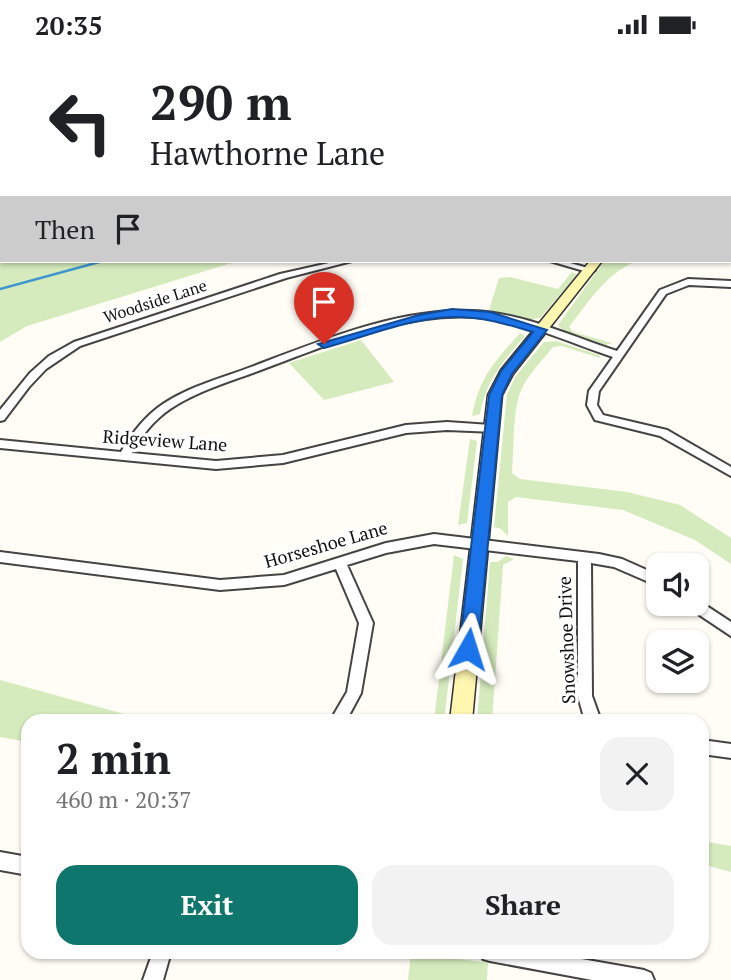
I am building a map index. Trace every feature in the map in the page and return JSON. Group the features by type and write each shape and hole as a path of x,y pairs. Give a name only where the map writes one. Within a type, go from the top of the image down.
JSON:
{"street":[{"name":"Woodside Lane","path":"0,418 34,372 51,358 77,344 287,275 339,263"},
{"path":"574,263 593,265"},
{"path":"462,714 491,429 499,384 593,265"},
{"path":"731,284 692,282 667,289 658,296 594,391 592,405 594,420 663,433 731,472"},
{"path":"124,457 144,426 170,404 200,389 315,347 444,314 490,316 618,355"},
{"name":"Ridgeview Lane","path":"0,443 200,464 249,463 292,457 406,429 446,426 491,429"},
{"name":"Horseshoe Lane","path":"0,557 230,585 284,580 416,541 441,539 584,557 617,563 646,576"},
{"name":"Snowshoe Drive","path":"584,557 585,696 591,714"},
{"path":"340,564 366,623 354,693 342,714"},
{"path":"709,615 731,630"},
{"path":"709,748 731,751"},
{"path":"0,861 21,865"},
{"path":"153,980 160,959"},
{"path":"528,959 644,980"}],"green space":[{"path":"0,263 232,263 27,326 0,342"},
{"path":"603,263 632,263 607,281 569,327 573,332 612,343 606,345 565,332 558,325"},
{"path":"572,272 577,275 540,318 527,320 489,310 499,278 510,277 558,289"},
{"path":"520,333 525,336 496,372 486,391 480,414 472,416 484,380"},
{"path":"361,340 394,382 324,400 289,363"},
{"path":"556,341 599,355 600,358 562,346 553,347 533,371 519,394 512,473 520,479 627,492 680,505 731,538 731,564 695,540 623,510 516,497 508,502 508,536 501,529 494,527 507,394 516,376 544,342"},
{"path":"470,439 477,441 467,523 458,525"},
{"path":"454,555 463,559 445,714 435,714"},
{"path":"506,556 514,559 503,565 492,714 478,714 490,562 498,562"},
{"path":"0,680 124,714 21,714 21,741 0,737"},
{"path":"709,842 731,846 731,872 709,866"},
{"path":"410,959 460,959 488,963 487,980 408,980"}],"waterway":[{"path":"0,289 96,263"}],"route":[{"path":"324,344 424,317 452,313 490,316 541,330 506,373 495,395 468,649"}]}
